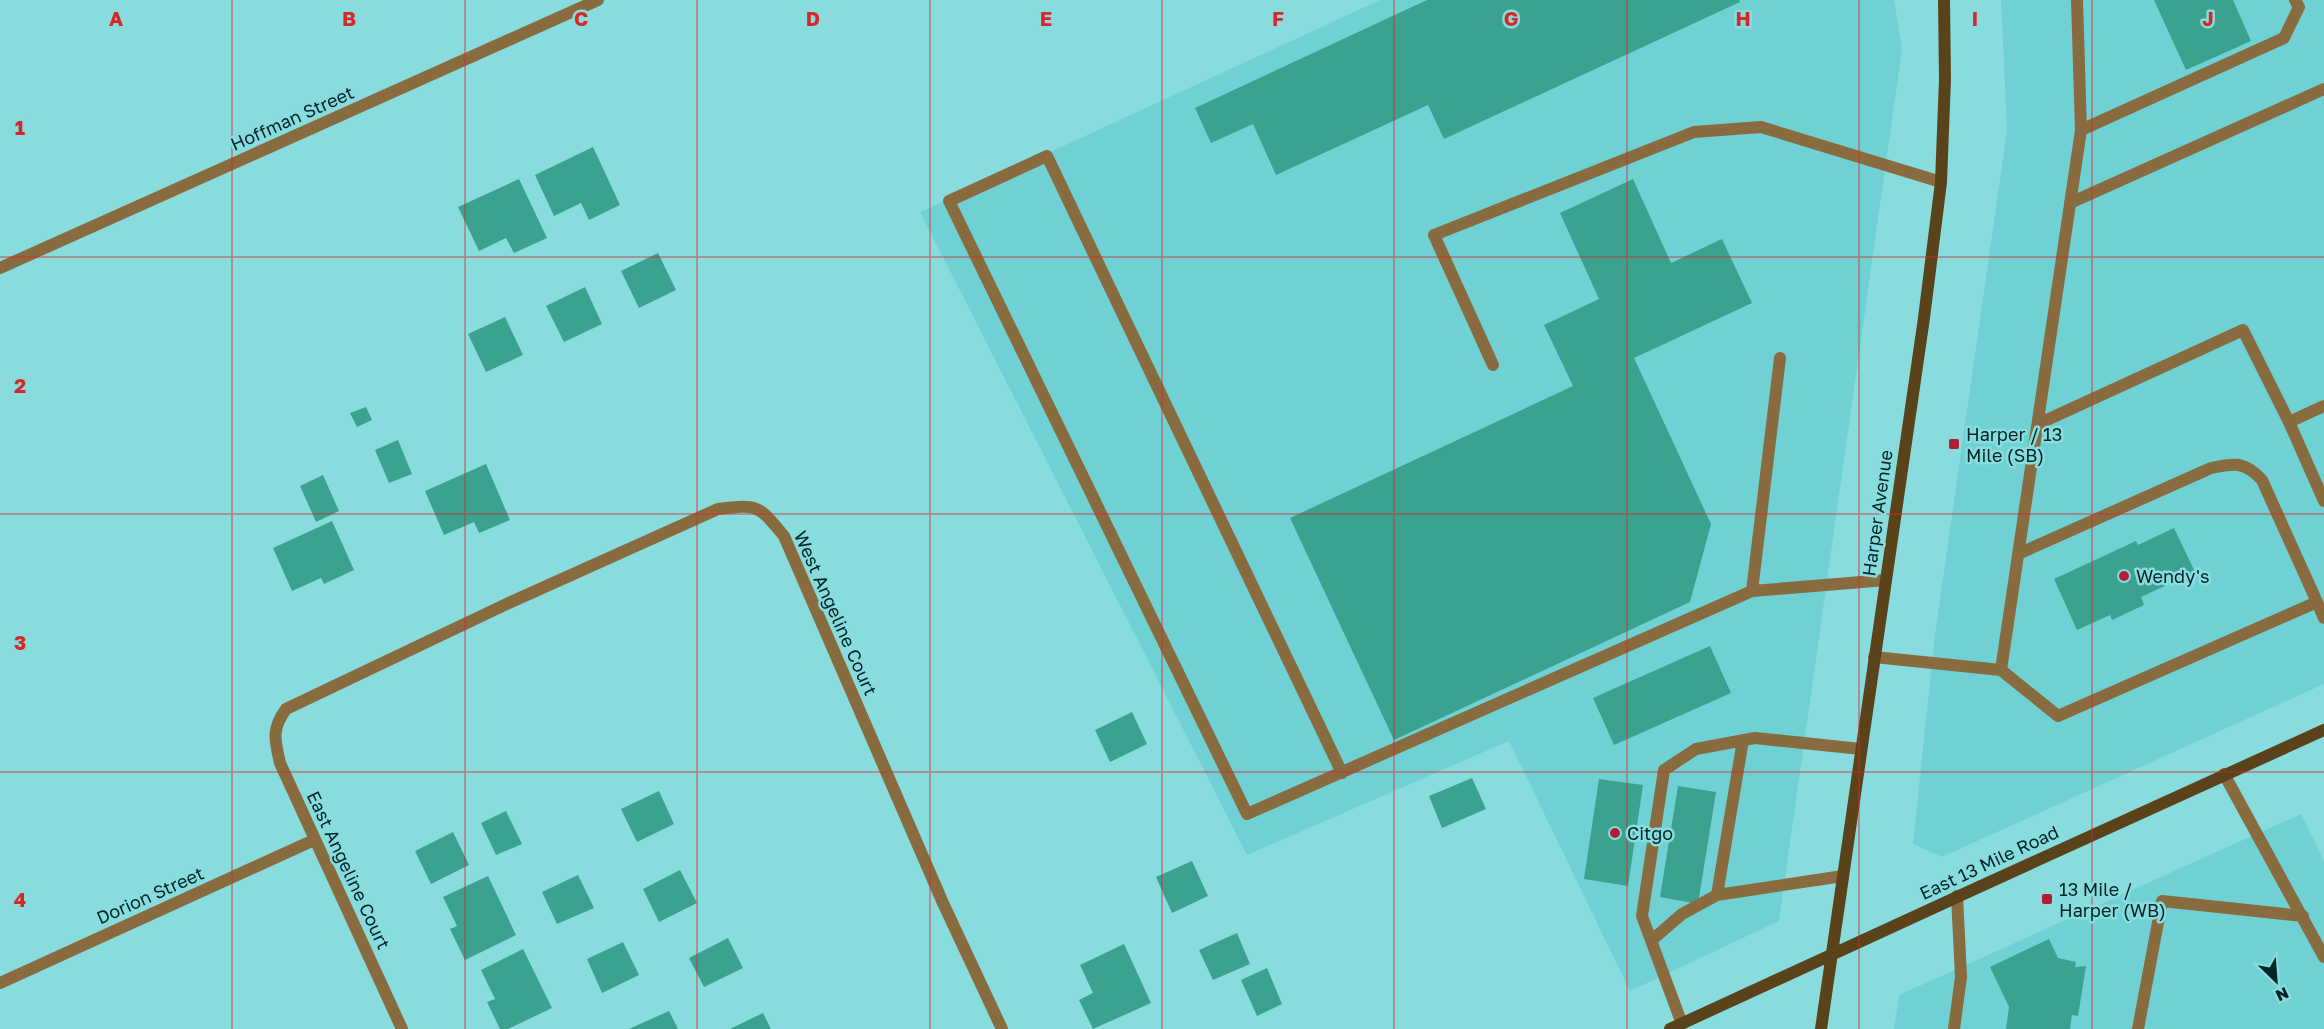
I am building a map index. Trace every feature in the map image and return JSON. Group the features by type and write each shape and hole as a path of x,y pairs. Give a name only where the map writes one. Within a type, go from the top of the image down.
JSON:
{"main road":[{"name":"Harper Avenue","path":"1821,1029 1924,318 1941,182 1946,79 1944,0"},
{"name":"East 13 Mile Road","path":"1676,1026 2324,730"}],"street":[{"name":"Hoffman Street","path":"0,268 598,0"},
{"path":"2001,670 2081,130 2077,0"},
{"path":"2081,130 2284,38 2299,7 2295,0"},
{"path":"2070,203 2324,89"},
{"path":"1493,365 1434,235 1477,217 1694,132 1761,127 1941,182"},
{"path":"1342,772 1047,156 949,201 1247,814 1752,591 1886,580"},
{"path":"2038,424 2243,330 2289,422 2324,501"},
{"path":"1752,591 1780,358"},
{"path":"2289,422 2324,406"},
{"path":"2019,554 2211,468 2235,463 2253,469 2262,480 2324,618"},
{"name":"West Angeline Court","path":"276,723 286,709 511,602 718,509 746,506 762,511 784,536 938,892 1002,1029"},
{"path":"1874,657 2001,670 2058,716 2317,602"},
{"name":"East Angeline Court","path":"276,723 276,743 280,763 402,1029"},
{"path":"1676,1026 1652,940 1642,916 1664,770 1696,749 1755,738 1861,749"},
{"path":"1717,895 1743,740"},
{"path":"2224,774 2324,957"},
{"name":"Dorion Street","path":"0,983 314,840"},
{"path":"1652,940 1682,914 1717,895 1843,876"},
{"path":"1954,1029 1961,977 1957,896"},
{"path":"2138,1029 2162,901 2303,916"}],"shaded area":[{"path":"1380,0 1894,0 1902,49 1779,921 1630,991 1509,741 1247,855 920,212"},
{"path":"2001,0 2324,0 2324,684 1942,857 1913,844 1935,634 2007,130"},
{"path":"2301,814 2324,861 2324,1029 1894,1029 1899,995"}],"building":[{"path":"1427,0 1739,0 1740,2 1444,139 1428,105 1276,175 1253,124 1211,143 1195,108"},
{"path":"2154,0 2233,0 2251,41 2186,70"},
{"path":"593,147 620,205 589,220 581,203 554,216 535,175"},
{"path":"519,179 547,238 514,253 506,238 479,251 458,207"},
{"path":"1633,179 1671,263 1722,239 1752,303 1634,358 1711,524 1690,602 1394,740 1290,518 1573,386 1544,325 1599,299 1560,213"},
{"path":"658,253 676,290 639,308 621,271"},
{"path":"585,287 602,324 564,342 546,306"},
{"path":"505,317 523,355 486,372 468,334"},
{"path":"366,407 372,420 357,427 350,413"},
{"path":"398,440 412,474 389,483 375,450"},
{"path":"486,464 510,520 479,533 474,522 444,535 425,491"},
{"path":"323,475 339,511 316,522 300,486"},
{"path":"332,521 354,570 324,584 321,578 292,591 273,548"},
{"name":"Wendy's","path":"2174,528 2195,572 2141,597 2144,605 2112,620 2110,615 2077,630 2054,579 2136,541 2138,545"},
{"path":"1710,646 1731,693 1614,745 1593,698"},
{"path":"1132,712 1147,744 1110,762 1095,730"},
{"path":"1472,778 1486,809 1442,828 1429,796"},
{"path":"1599,779 1643,785 1628,886 1584,879"},
{"path":"1678,786 1716,792 1698,904 1660,897"},
{"path":"659,791 674,824 637,842 621,809"},
{"path":"506,811 522,844 496,855 481,823"},
{"path":"453,832 469,865 431,884 415,851"},
{"path":"1192,861 1208,896 1172,913 1156,877"},
{"path":"680,870 697,903 659,922 643,889"},
{"path":"578,875 594,908 557,924 542,892"},
{"path":"488,876 516,935 465,960 450,929 457,926 443,897"},
{"path":"1237,933 1250,964 1213,980 1199,950"},
{"path":"728,938 743,968 704,987 689,958"},
{"path":"2049,939 2058,958 2076,962 2075,967 2086,966 2078,1016 2072,1015 2070,1029 2006,1029 2009,1007 1990,967"},
{"path":"623,942 639,975 602,993 587,959"},
{"path":"1124,944 1151,1003 1093,1029 1079,1000 1093,993 1080,965"},
{"path":"523,949 552,1008 508,1029 500,1029 487,1002 495,999 481,970"},
{"path":"1267,968 1282,1004 1257,1016 1241,980"},
{"path":"669,1011 678,1029 629,1029"},
{"path":"763,1013 771,1029 730,1029"}],"place":[{"name":"Harper / 13 Mile (SB)","path":"1954,444"},
{"name":"Wendy's","path":"2124,576"},
{"name":"Citgo","path":"1615,833"},
{"name":"13 Mile / Harper (WB)","path":"2047,899"}]}
